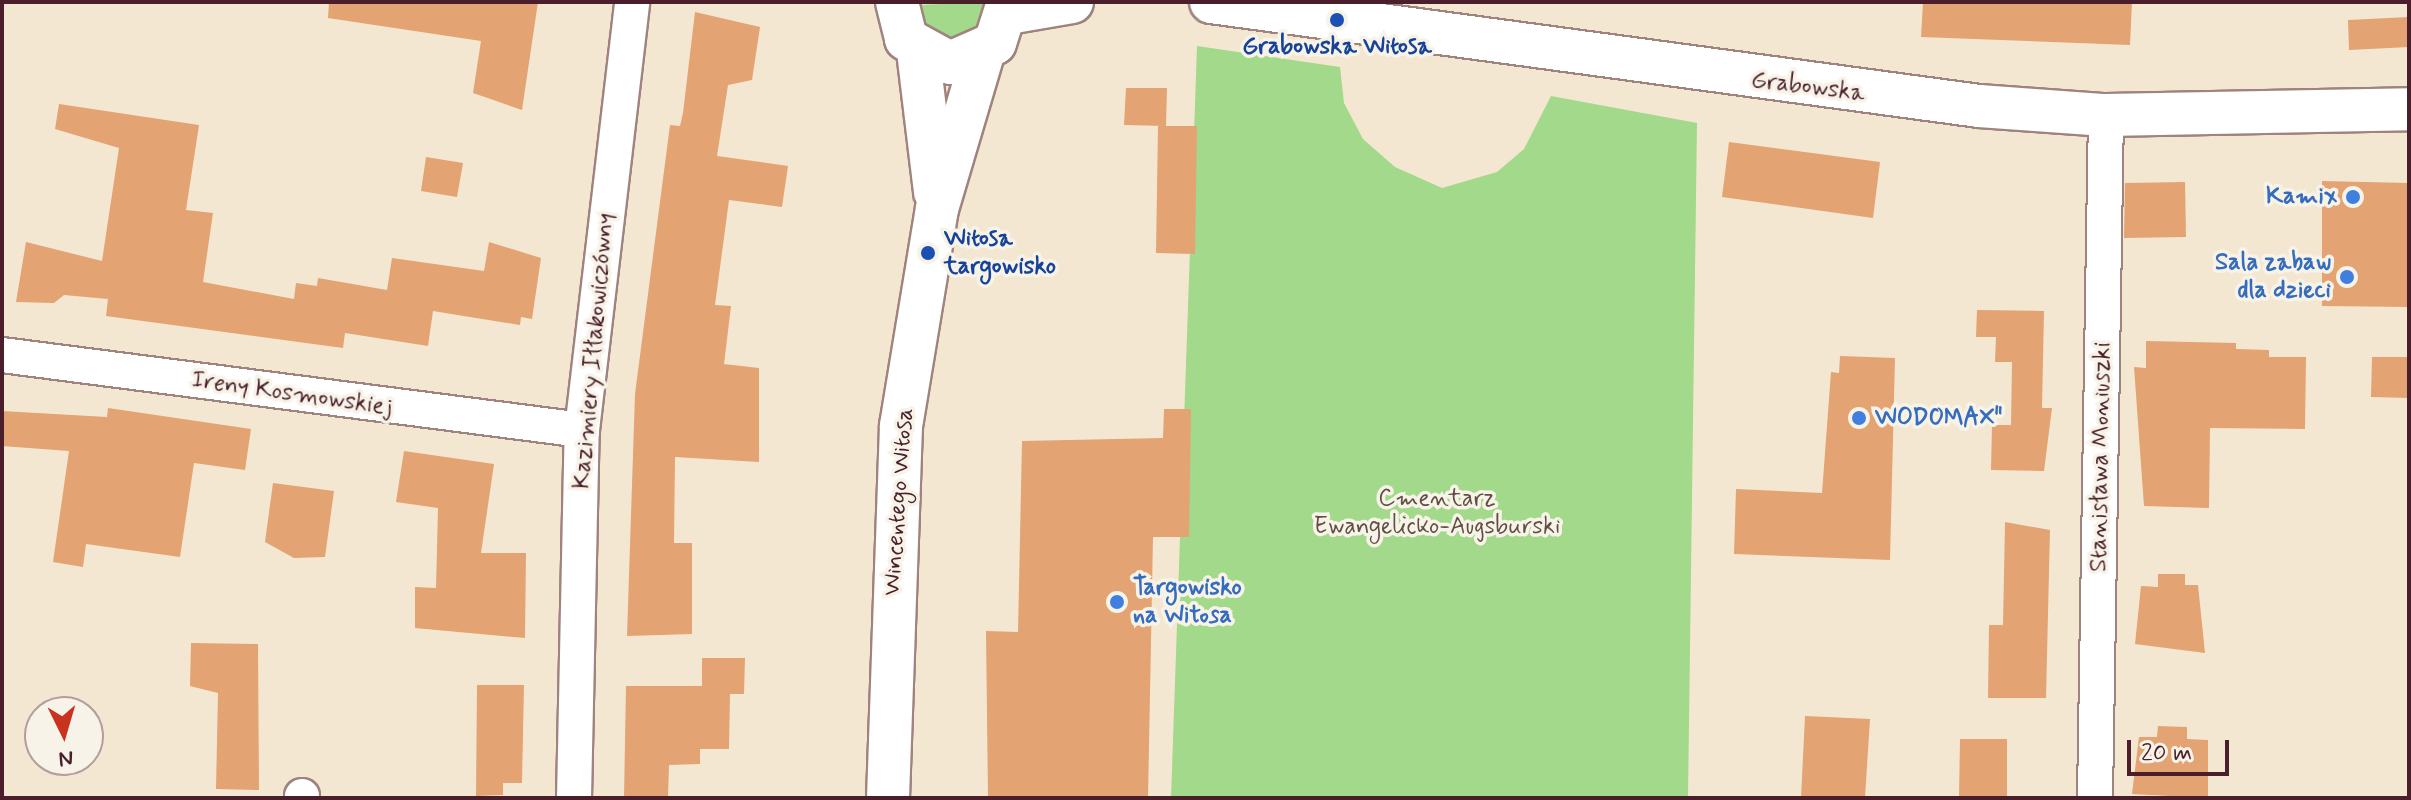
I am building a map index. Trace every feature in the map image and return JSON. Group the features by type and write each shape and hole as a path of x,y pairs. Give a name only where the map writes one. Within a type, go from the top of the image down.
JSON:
{"street":[{"name":"Kazimiery Iłłakowiczówny","path":"574,798 582,430 632,2"},
{"path":"1008,8 1072,2"},
{"name":"Grabowska","path":"1211,2 1825,89 2106,115 2409,109"},
{"path":"892,4 918,51 950,63 983,54"},
{"name":"Wincentego Witosa","path":"888,798 901,426 937,209 983,54 1008,8"},
{"name":"Wincentego Witosa","path":"918,51 937,209"},
{"name":"Stanisława Moniuszki","path":"2095,798 2106,115"},
{"name":"Ireny Kosmowskiej","path":"2,355 582,430"}],"green space":[{"path":"986,2 980,30 950,43 923,26 918,5"},
{"name":"Cmentarz Ewangelicko-Augsburski","path":"1197,46 1340,67 1344,103 1363,139 1395,167 1442,188 1497,172 1524,149 1551,96 1697,123 1688,798 1171,798"}],"building":[{"path":"329,2 538,2 522,110 473,93 481,41 328,18"},
{"path":"1923,2 2132,2 2130,45 1921,37"},
{"path":"695,12 760,27 752,80 728,85 717,156 788,166 782,207 729,200 715,305 731,306 724,364 759,368 759,462 675,457 674,543 692,543 692,634 627,636 635,394 670,125 680,126 683,113"},
{"path":"2409,17 2409,47 2349,50 2348,20"},
{"path":"1126,88 1167,88 1166,126 1124,125"},
{"path":"59,104 199,125 186,210 213,213 203,282 294,299 296,283 317,286 318,278 387,290 392,258 484,271 489,242 541,258 532,319 521,317 520,325 433,311 428,346 345,333 343,348 106,316 108,299 64,295 54,303 16,302 26,242 102,261 119,148 55,129"},
{"path":"1158,126 1197,126 1195,254 1156,253"},
{"path":"1729,142 1880,162 1873,218 1722,197"},
{"path":"426,157 463,163 457,197 421,191"},
{"path":"2322,181 2409,183 2409,307 2322,306"},
{"path":"2185,182 2186,237 2124,238 2125,183"},
{"path":"1977,310 2044,311 2042,408 2052,408 2044,471 1991,470 1992,425 2011,425 2012,362 1995,362 1996,337 1976,337"},
{"path":"2146,341 2236,343 2236,349 2269,350 2269,357 2306,357 2305,429 2210,428 2209,508 2144,506 2134,367 2146,368"},
{"path":"1840,356 1895,358 1890,560 1734,554 1736,489 1822,493 1831,372 1839,373"},
{"path":"2372,357 2409,357 2409,398 2371,397"},
{"path":"108,408 251,429 245,470 194,463 180,557 86,544 83,567 53,562 69,451 2,446 2,411 107,417"},
{"path":"1164,409 1191,409 1189,537 1153,537 1148,798 988,798 986,631 1018,632 1022,441 1163,438"},
{"path":"404,451 494,464 481,553 526,553 525,638 415,628 415,587 436,588 438,508 396,502"},
{"path":"273,483 334,491 325,557 294,558 265,542"},
{"path":"2005,522 2050,530 2046,698 1988,698 1989,625 2003,625"},
{"path":"2158,574 2185,574 2185,585 2198,585 2205,653 2135,644 2141,586 2158,587"},
{"path":"191,643 258,644 259,790 216,789 218,693 190,686"},
{"path":"702,658 745,658 744,694 730,694 729,749 700,749 700,764 669,765 668,798 624,798 626,686 702,686"},
{"path":"477,685 524,685 522,783 503,783 503,795 476,796"},
{"path":"1805,716 1870,719 1865,798 1801,798"},
{"path":"2158,726 2187,727 2187,739 2208,740 2208,798 2132,794 2139,737 2157,737"},
{"path":"1960,739 2007,739 2007,798 1959,798"}],"place":[{"name":"Grabowska Witosa","path":"1337,20"},
{"name":"Kamix","path":"2353,197"},
{"name":"Witosa targowisko","path":"928,253"},
{"name":"Sala zabaw dla dzieci","path":"2347,277"},
{"name":"WODOMAX\"","path":"1859,418"},
{"name":"Targowisko na Witosa","path":"1117,602"}]}
